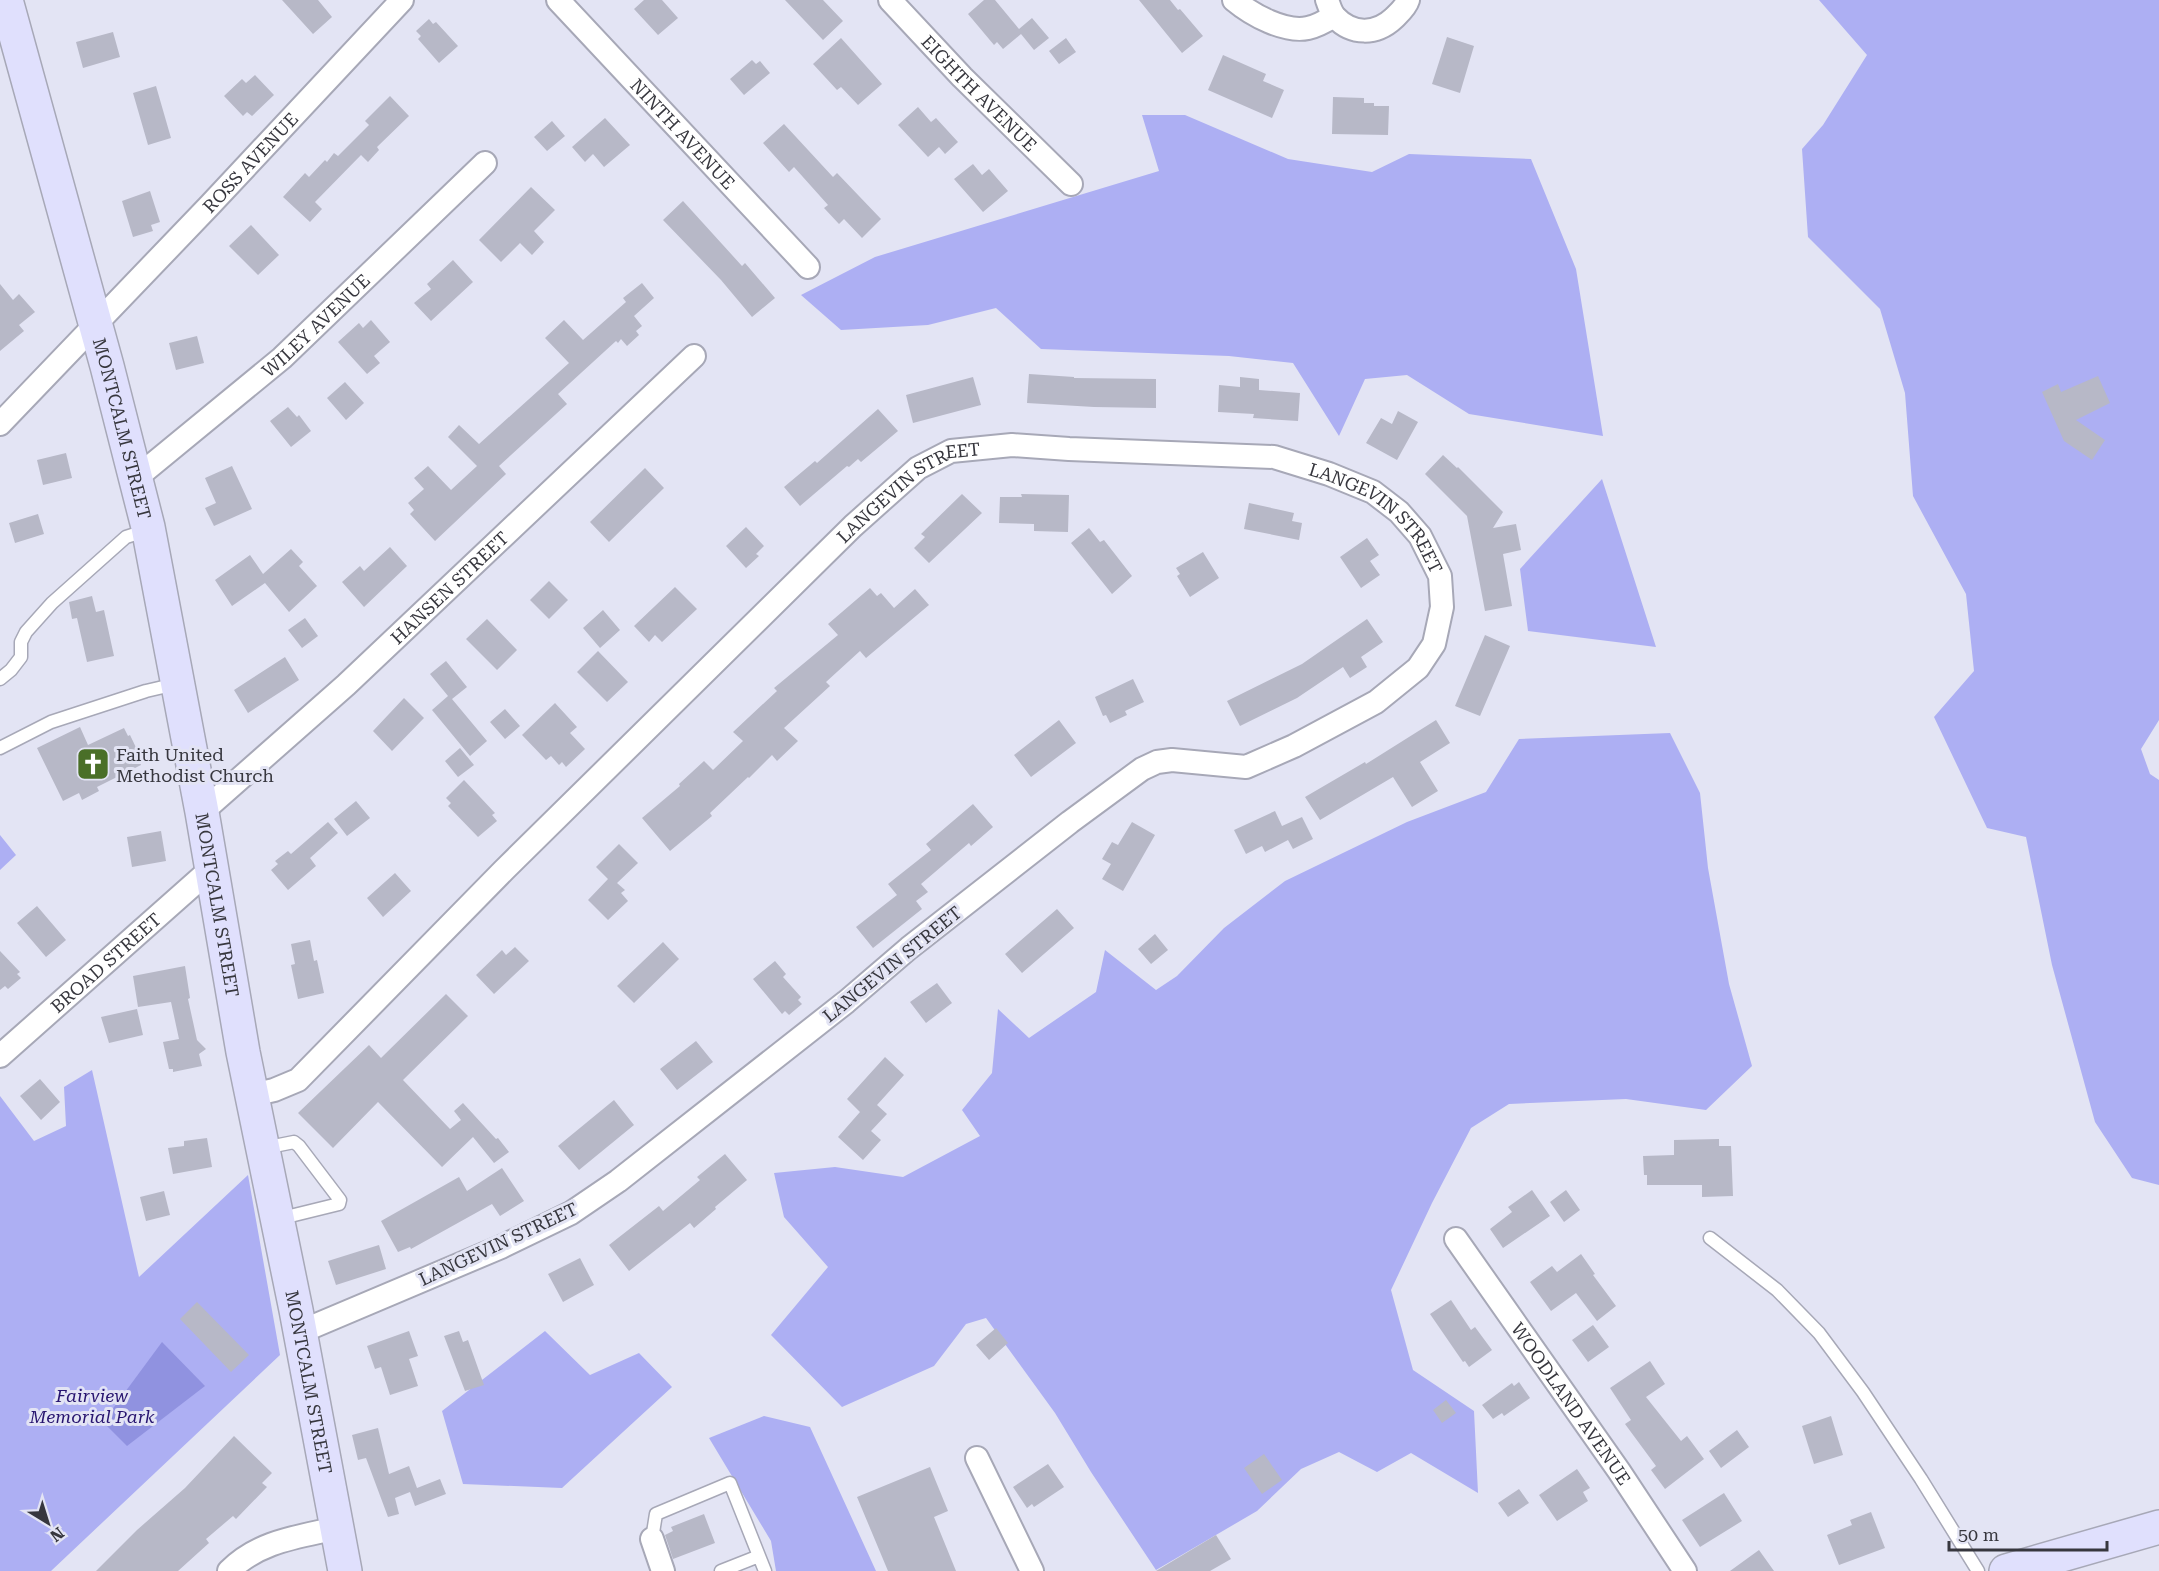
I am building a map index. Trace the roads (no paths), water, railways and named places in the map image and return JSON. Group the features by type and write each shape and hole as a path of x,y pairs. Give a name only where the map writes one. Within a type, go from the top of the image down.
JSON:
{"main road":[{"name":"MONTCALM STREET","path":"6,19 95,324 148,530 202,812 252,1095 345,1571"},
{"path":"2006,1571 2159,1527"}],"street":[{"name":"ROSS AVENUE","path":"0,424 402,0"},
{"name":"NINTH AVENUE","path":"558,0 807,267"},
{"name":"EIGHTH AVENUE","path":"890,0 962,77 1071,184"},
{"path":"1234,0 1276,25 1306,29 1321,24 1330,8 1354,30 1367,31 1378,29 1392,20 1408,0"},
{"name":"WILEY AVENUE","path":"136,478 282,357 485,163"},
{"name":"HANSEN STREET","path":"202,812 346,685 694,356"},
{"name":"LANGEVIN STREET","path":"252,1095 274,1090 298,1080 510,864 860,519 918,468 951,452 1012,445 1081,450 1274,457 1329,474 1372,492 1399,512 1420,537 1440,576 1442,607 1434,644 1418,668 1376,702 1294,746 1246,767 1172,760 1157,762 1142,769 1070,822 909,948 846,1002 618,1181 571,1213 501,1247 300,1332"},
{"name":"BROAD STREET","path":"0,1056 212,868"},
{"name":"WOODLAND AVENUE","path":"1456,1239 1619,1471 1685,1571"},
{"path":"977,1458 1032,1571"},
{"path":"229,1571 243,1558 264,1546 337,1528"},
{"path":"652,1539 663,1571"}],"lane":[{"path":"0,678 21,657 21,642 26,632 52,603 126,537 148,530"},
{"path":"0,748 51,722 136,694 178,683"},
{"path":"263,1149 294,1142 340,1200 339,1204 278,1219"},
{"path":"1710,1238 1777,1290 1819,1332 1889,1430 1978,1571"},
{"path":"652,1539 656,1514 729,1483 765,1571"},
{"path":"721,1571 759,1556"}],"place":[{"name":"Faith United Methodist Church","path":"93,764"}],"park label":[{"name":"Fairview Memorial Park","path":"92,1405"}]}
